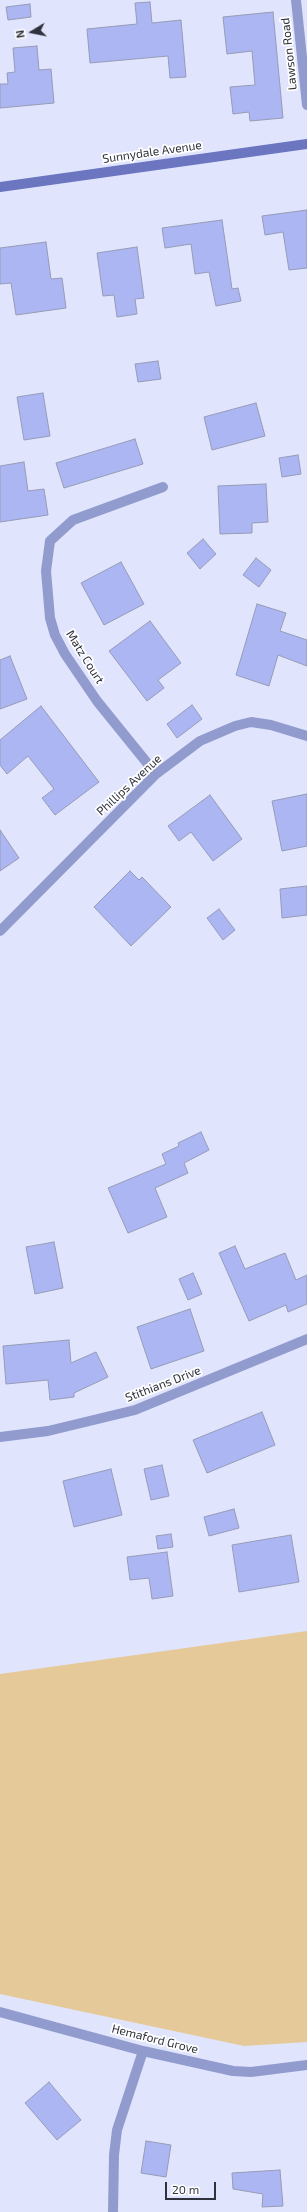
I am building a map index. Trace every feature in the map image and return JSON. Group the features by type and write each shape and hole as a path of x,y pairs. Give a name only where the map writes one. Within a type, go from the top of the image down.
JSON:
{"street":[{"name":"Lawson Road","path":"296,0 307,105"},
{"name":"Sunnydale Avenue","path":"0,187 307,144"},
{"name":"Matz Court","path":"156,774 97,701 65,654 55,635 50,618 46,571 50,541 60,529 73,520 163,487"},
{"name":"Phillips Avenue","path":"0,931 156,774 200,741 235,726 251,722 271,725 307,736"},
{"name":"Stithians Drive","path":"0,1437 48,1431 135,1410 307,1339"},
{"name":"Hemaford Grove","path":"0,2012 143,2051 233,2071 251,2072 307,2065"},
{"path":"113,2212 114,2155 117,2130 143,2051"}],"shaded area":[{"path":"307,1631 307,2042 244,2046 0,1994 0,1674"}],"building":[{"path":"150,2 152,23 181,20 186,77 170,78 168,56 90,63 87,29 137,24 135,3"},
{"path":"30,4 31,17 8,20 6,7"},
{"path":"273,12 283,118 250,121 249,112 233,114 230,87 255,85 252,51 227,54 223,17"},
{"path":"37,46 39,70 51,69 54,103 0,108 0,84 8,84 7,73 15,72 13,48"},
{"path":"307,210 307,268 289,270 283,232 265,235 262,216"},
{"path":"222,220 232,289 238,288 241,301 216,306 209,272 195,274 191,244 165,248 162,228"},
{"path":"46,242 51,279 62,278 66,308 16,315 11,283 0,284 0,248"},
{"path":"137,247 144,298 135,299 137,314 117,317 114,295 103,296 97,253"},
{"path":"158,361 161,379 138,382 135,364"},
{"path":"43,393 50,436 24,440 17,397"},
{"path":"256,403 265,436 212,450 204,417"},
{"path":"135,439 143,464 64,488 56,463"},
{"path":"298,455 301,474 282,477 279,458"},
{"path":"24,462 28,491 44,489 48,515 0,522 0,466"},
{"path":"266,484 268,522 252,523 252,533 220,534 218,486"},
{"path":"203,539 216,554 200,569 187,553"},
{"path":"256,558 271,570 259,587 243,575"},
{"path":"121,562 144,604 104,625 81,583"},
{"path":"257,604 286,613 280,631 307,640 307,666 278,655 269,686 236,675"},
{"path":"150,621 181,663 158,680 164,688 147,701 109,651"},
{"path":"10,656 27,699 0,709 0,660"},
{"path":"192,705 202,719 177,738 167,724"},
{"path":"41,706 99,782 55,815 42,798 54,789 28,756 7,774 0,765 0,740"},
{"path":"307,794 307,846 282,851 272,801"},
{"path":"210,795 242,839 213,861 191,832 179,841 168,826"},
{"path":"0,830 19,858 0,871"},
{"path":"130,871 139,880 142,877 171,907 131,946 94,907"},
{"path":"307,886 307,915 282,918 280,889"},
{"path":"219,909 235,930 223,940 207,918"},
{"path":"201,1132 209,1150 184,1163 188,1173 155,1188 167,1217 128,1233 108,1188 166,1164 162,1154 179,1146 178,1143"},
{"path":"54,1242 63,1288 35,1294 26,1247"},
{"path":"235,1246 245,1269 285,1253 296,1280 307,1275 307,1304 288,1312 286,1305 249,1321 219,1253"},
{"path":"193,1273 202,1294 188,1300 179,1279"},
{"path":"190,1309 204,1351 151,1369 137,1327"},
{"path":"69,1340 71,1363 96,1352 108,1377 74,1393 74,1397 50,1400 48,1380 6,1384 3,1346"},
{"path":"262,1412 275,1445 207,1473 193,1440"},
{"path":"162,1465 169,1496 151,1500 144,1469"},
{"path":"111,1469 122,1515 74,1527 63,1481"},
{"path":"234,1509 239,1528 209,1536 204,1517"},
{"path":"171,1534 173,1547 158,1549 156,1536"},
{"path":"291,1535 299,1582 239,1592 232,1545"},
{"path":"167,1552 173,1596 152,1599 149,1578 130,1580 127,1557"},
{"path":"49,2082 81,2120 57,2140 25,2103"},
{"path":"146,2141 171,2145 166,2177 141,2173"},
{"path":"280,2170 283,2206 262,2207 263,2194 233,2189 232,2173"}]}
